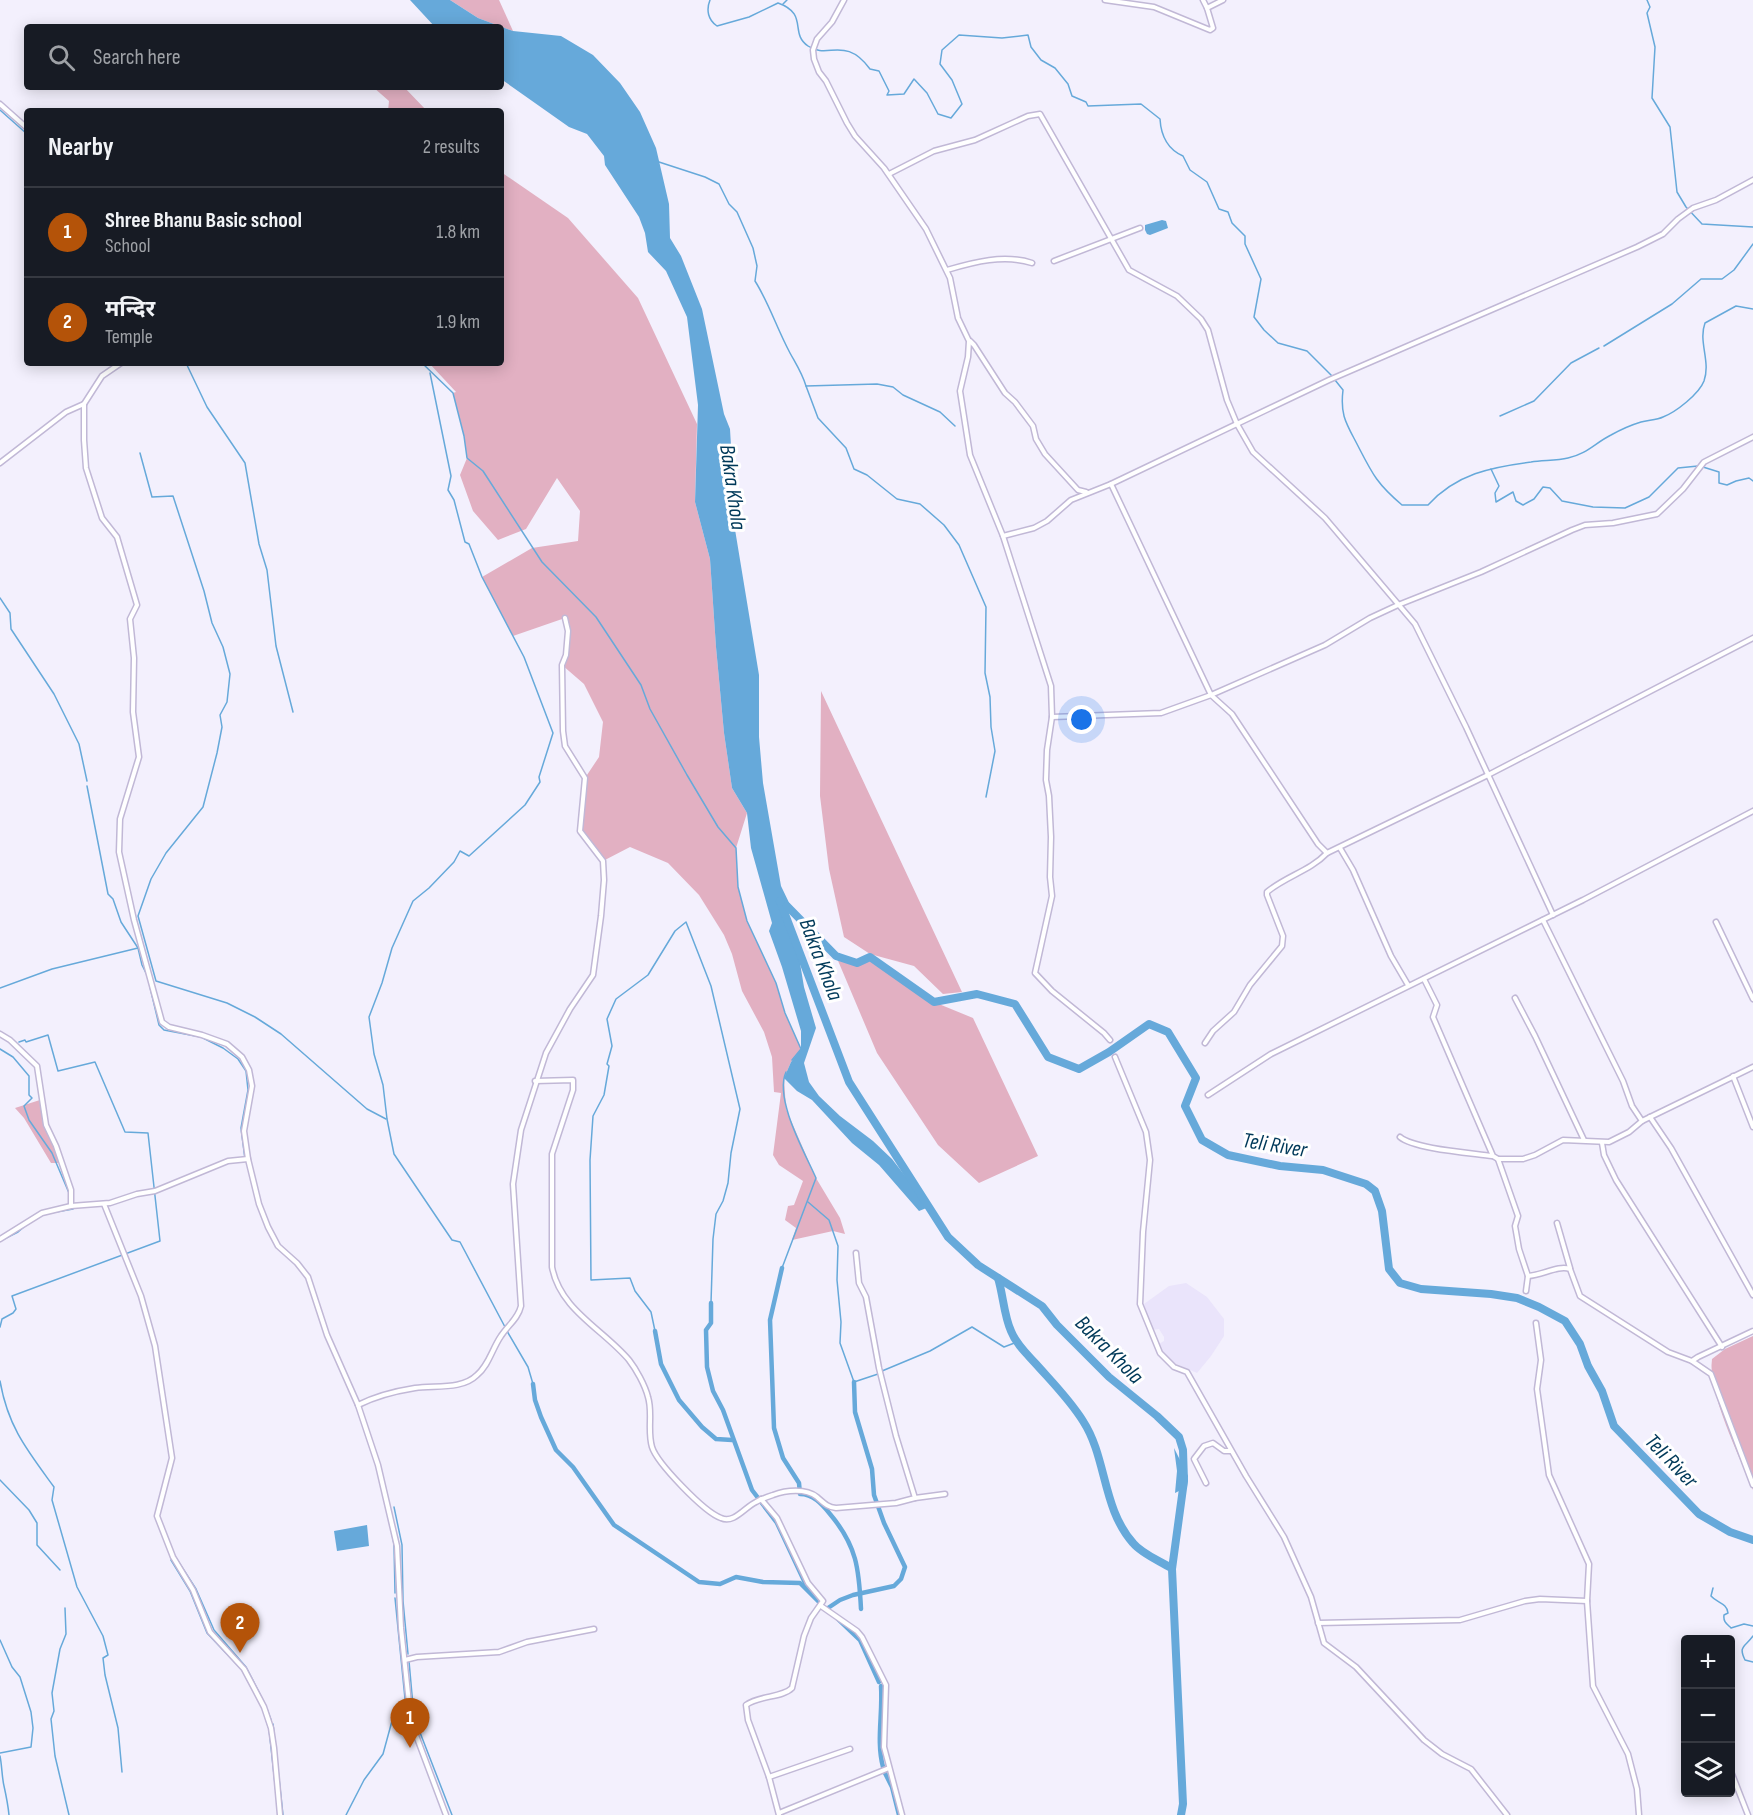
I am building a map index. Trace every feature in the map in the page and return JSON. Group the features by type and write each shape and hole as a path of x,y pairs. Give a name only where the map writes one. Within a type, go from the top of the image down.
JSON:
{"street":[{"path":"844,0 837,15 819,36 814,47 814,59 819,72 855,136 889,174 930,236 946,270 958,318 969,341 974,345 1005,393 1015,402 1033,426 1036,439 1045,454 1078,490 1086,492"},
{"path":"1105,0 1154,7 1212,29 1203,0"},
{"path":"1207,8 1223,0"},
{"path":"0,104 24,125"},
{"path":"889,174 934,152 975,140 1028,116 1040,114 1113,238 1129,270 1177,296 1201,319 1208,330 1227,400 1253,452 1324,518 1415,624 1553,915"},
{"path":"1003,536 1034,528 1047,521 1071,500 1086,492 1111,484 1329,380 1622,254 1663,234 1693,208 1716,200 1753,180"},
{"path":"1054,261 1140,228"},
{"path":"946,270 1003,258 1032,263"},
{"path":"969,341 968,357 960,391 970,455 1003,536 1051,686 1052,717 1047,750 1046,780 1050,796 1052,896 1035,973 1052,991 1110,1040"},
{"path":"0,464 66,412 84,404 102,376 117,366"},
{"path":"84,404 86,468 102,518 117,537 137,605 130,619 134,658 134,712 139,757 120,819 119,852 134,920 162,1022 169,1027 226,1044 242,1058 249,1070 252,1086 244,1131 259,1204 278,1246 297,1263 308,1277 327,1335 358,1405 378,1466 397,1546 401,1628 411,1722 446,1815"},
{"path":"1052,717 1161,713 1211,695 1325,645 1370,618 1398,605 1481,572 1585,525 1612,523 1657,514 1683,489 1704,462 1753,437"},
{"path":"1111,484 1211,695 1232,714 1318,844 1327,853"},
{"path":"358,1405 373,1398 414,1388 457,1385 471,1380 482,1370 502,1334 519,1315 521,1306 513,1184 520,1130 536,1080 560,1026 593,975 604,880 603,861 580,831 585,778 565,746 562,665 566,655 568,631 565,618"},
{"path":"1204,1043 1213,1031 1234,1012 1250,985 1282,946 1282,936 1267,895 1268,892 1320,861 1327,853 1488,775 1753,638"},
{"path":"1208,1095 1271,1054 1553,915 1753,812"},
{"path":"1340,848 1353,870 1391,956 1408,985"},
{"path":"1543,919 1623,1081 1632,1106 1642,1121"},
{"path":"1716,922 1753,999"},
{"path":"1424,979 1437,1005 1433,1017 1493,1156"},
{"path":"1515,998 1584,1140"},
{"path":"0,1034 10,1040 37,1066 46,1125 71,1190 71,1206"},
{"path":"1116,1057 1146,1132 1150,1160 1143,1232 1140,1304 1160,1353 1174,1367 1187,1372 1284,1537 1311,1597 1324,1643 1356,1667 1424,1740 1442,1754 1471,1769 1507,1815"},
{"path":"1400,1137 1411,1143 1493,1156 1498,1159 1523,1159 1563,1140 1609,1142 1629,1132 1650,1116 1753,1067"},
{"path":"1733,1076 1753,1127"},
{"path":"536,1080 573,1080 573,1090 552,1154 554,1282 580,1315 615,1344 630,1361 648,1397 650,1434 657,1457 690,1494 707,1510 722,1519 735,1517 768,1497 793,1491 810,1492 827,1507 836,1508 896,1503 945,1494"},
{"path":"1650,1116 1671,1148 1753,1295"},
{"path":"1602,1143 1604,1155 1621,1188 1722,1347"},
{"path":"0,1239 42,1213 71,1206 104,1204 155,1191 228,1161 248,1159"},
{"path":"1498,1159 1517,1212 1515,1226 1519,1249 1528,1276 1526,1291"},
{"path":"104,1204 141,1296 155,1346 172,1458 157,1516 173,1557 193,1590 210,1632 244,1669 264,1707 272,1728 280,1815"},
{"path":"1557,1223 1580,1296 1668,1352 1692,1361 1711,1374 1753,1485"},
{"path":"856,1253 859,1283 866,1297 879,1368 915,1498"},
{"path":"1528,1276 1541,1275 1563,1267 1570,1269"},
{"path":"1536,1323 1541,1360 1537,1389 1542,1411 1547,1461 1553,1487 1565,1507 1589,1564 1587,1601 1593,1686 1628,1754 1637,1789 1639,1815"},
{"path":"1692,1361 1753,1331"},
{"path":"1206,1483 1194,1459 1204,1446 1213,1443 1224,1451 1232,1452"},
{"path":"763,1501 782,1527 808,1583 822,1600 804,1636 792,1688 788,1692 755,1699 746,1705 754,1738 769,1777 779,1814 888,1768"},
{"path":"1318,1623 1460,1620 1525,1601 1540,1599 1587,1601"},
{"path":"821,1606 862,1637 886,1685 884,1747 902,1815"},
{"path":"405,1660 417,1657 499,1652 527,1642 594,1629"},
{"path":"769,1777 850,1749"},
{"path":"1735,1780 1748,1815"}],"shaded area":[{"path":"450,0 499,0 513,31 504,28 504,24 494,24 478,18"},
{"path":"376,90 407,90 424,108 388,108 389,101"},
{"path":"504,174 568,218 638,298 697,424 695,502 710,559 724,733 732,788 747,813 736,848 738,887 747,921 776,983 785,1013 801,1049 791,1062 784,1078 786,1109 816,1178 840,1218 845,1234 833,1231 792,1240 796,1228 785,1220 788,1206 794,1205 803,1181 779,1165 773,1155 781,1093 774,1092 772,1057 764,1032 742,991 732,954 724,935 699,895 668,863 630,847 603,861 580,831 585,778 599,757 603,722 584,684 562,665 568,642 565,618 513,636 482,577 532,548 578,541 580,511 557,478 526,529 498,540 473,511 460,475 467,458 453,393 456,392 432,366 504,366"},
{"path":"821,691 962,992 943,994 914,966 870,954 844,937 829,869 820,796"},
{"path":"836,956 857,963 870,957 934,1002 973,1018 1038,1156 979,1183 938,1145 877,1053"},
{"path":"43,1099 46,1125 62,1163 51,1163 24,1118 15,1108"},
{"path":"1186,1283 1207,1297 1224,1319 1224,1336 1197,1373 1172,1362 1157,1345 1164,1341 1164,1337 1159,1329 1152,1330 1144,1304 1169,1286"},
{"path":"1753,1336 1753,1490 1719,1406 1714,1389 1712,1359 1725,1349"}],"water":[{"path":"410,0 450,0 478,18 494,24 432,24"},
{"path":"504,28 513,31 561,36 593,55 620,83 640,112 656,148 669,204 670,238 681,256 702,309 724,414 730,429 728,487 759,675 759,737 763,783 781,886 794,913 784,910 797,945 804,987 816,1028 804,1063 809,1082 819,1096 892,1159 929,1207 919,1211 879,1165 852,1143 812,1100 797,1091 784,1078 791,1062 801,1049 801,1031 769,931 772,923 751,848 747,813 732,788 724,733 710,559 695,502 698,405 687,317 666,271 648,252 645,233 639,217 605,165 604,156 587,134 569,127 504,81"},
{"path":"1166,221 1168,228 1147,234 1145,225"},
{"path":"1174,1448 1188,1476 1187,1487 1175,1493 1177,1471"},
{"path":"367,1525 369,1546 337,1551 334,1531"}],"waterway":[{"path":"710,0 709,14 717,26 749,17 778,3 787,7 796,18 800,35 808,46 815,50 845,50 853,53 870,69 879,71 889,91 887,95 904,94 914,79 927,93 938,114 951,118 962,104 952,80 940,64 942,50 959,35 1002,38 1028,35 1031,47 1041,60 1055,68 1068,84 1072,96 1086,102 1088,106 1141,104 1160,119 1163,136 1169,146 1183,156 1190,170 1207,182 1219,209 1228,212 1232,223 1245,236 1245,244 1261,279 1254,317 1278,343 1307,351 1332,376"},
{"path":"783,4 787,0"},
{"path":"1647,0 1650,7 1647,13 1655,47 1652,98 1670,127 1677,192 1686,207 1702,224 1753,227"},
{"path":"0,110 24,131"},
{"path":"659,162 719,184 729,204 737,212 753,248 757,266 755,281 806,386 877,384 893,387 903,395 940,412 955,426"},
{"path":"1604,346 1672,304 1701,279 1722,279 1734,270 1753,244"},
{"path":"1335,380 1343,390 1342,406 1347,424 1375,477 1402,505 1428,505 1450,486 1475,474 1502,466 1575,456 1626,428 1661,418 1674,411 1687,402 1704,381 1706,374 1703,337 1705,323 1736,306 1753,309"},
{"path":"1500,416 1534,401 1571,363 1599,348"},
{"path":"187,366 207,407 245,463 259,544 267,570 276,646 293,712"},
{"path":"425,366 453,393 467,458 483,471 542,562 596,617 641,685 650,709 718,827 736,848 738,887 747,921 776,983 785,1013 801,1049 792,1060"},
{"path":"430,373 451,476 448,490 454,500 465,542 469,544 482,577 524,657 553,733 539,777 540,782 525,805 469,856 460,851 454,862 413,901 392,948 369,1017 394,1154 452,1240 460,1242 505,1327"},
{"path":"806,386 818,418 846,448 854,469 867,475 897,499 920,504 944,525 959,545 986,607 985,673 990,697 995,751 986,797"},
{"path":"140,453 152,497 173,496 230,674 227,702 220,715 222,727 217,753 203,807 166,853 151,879 138,916 156,981 227,1003 255,1017 281,1034 367,1109 386,1119"},
{"path":"1491,469 1499,486 1495,493 1496,502 1513,492 1516,501 1523,505 1534,499 1543,487 1550,488 1562,501 1593,507 1625,508 1649,497 1678,468 1698,466"},
{"path":"1703,467 1719,472 1719,483 1727,485 1749,478 1753,481"},
{"path":"0,598 10,613 11,629 54,694 79,744 87,781"},
{"path":"87,786 108,894 113,899 121,922 138,948 148,977"},
{"name":"Bakra Khola","path":"780,901 849,1082 948,1237 978,1265 1042,1306 1057,1325 1109,1377 1179,1437 1183,1450 1184,1481 1172,1569 1183,1804 1181,1815"},
{"name":"Teli River","path":"787,906 836,956 857,963 870,957 934,1002 977,994 1015,1004 1048,1057 1079,1069 1109,1052 1149,1024 1168,1032 1196,1078 1185,1106 1202,1140 1228,1155 1280,1166 1323,1170 1366,1184 1375,1191 1382,1211 1389,1269 1400,1283 1421,1289 1517,1298 1565,1321 1580,1344 1588,1366 1602,1391 1614,1426 1699,1514 1730,1532 1753,1540"},
{"path":"655,1331 651,1312 635,1291 630,1278 591,1280 590,1160 593,1116 604,1095 609,1066 607,1064 612,1046 607,1019 616,999 648,975 675,931 686,922 711,986 740,1109 731,1153 728,1183 723,1201 716,1214 711,1303"},
{"path":"0,988 52,969 138,948"},
{"path":"150,987 159,1025 164,1030 201,1037 238,1059 246,1071 248,1090 241,1128 245,1159"},
{"path":"0,1327 2,1319 16,1309 12,1296 160,1241 148,1133 125,1132 95,1062 58,1071 48,1035 19,1042"},
{"path":"0,1049 13,1057 29,1076 29,1095 32,1098 24,1106 29,1120 52,1153 69,1193"},
{"path":"782,1268 816,1178 787,1111 783,1083 786,1072"},
{"path":"50,1213 73,1209 73,1195"},
{"path":"808,1202 829,1220 838,1246 840,1343 854,1382 878,1374"},
{"path":"0,1241 25,1226"},
{"path":"782,1268 770,1320 774,1428 783,1458 799,1483 800,1494 809,1496 820,1503 846,1537 855,1558 861,1609"},
{"path":"998,1278 1007,1319 1016,1340 1061,1391 1091,1435 1115,1514 1123,1529 1141,1551 1171,1568"},
{"path":"711,1303 711,1323 706,1330 707,1367 713,1391 723,1410 752,1490 777,1523 807,1587"},
{"path":"882,1371 930,1351 972,1327 1004,1347 1017,1342"},
{"path":"507,1331 528,1367 533,1384"},
{"path":"655,1331 661,1364 679,1400 702,1427 716,1439 732,1440"},
{"path":"0,1381 13,1425 54,1487 52,1500 77,1587 103,1636 108,1655 103,1658 105,1675 118,1728 122,1772"},
{"path":"828,1608 853,1595 894,1586 901,1579 905,1567 884,1523 874,1495 872,1469 855,1412 854,1382"},
{"path":"533,1384 535,1400 556,1450 573,1467 614,1525 699,1582 720,1584 736,1577 763,1582 800,1583 819,1602"},
{"path":"0,1480 29,1510 37,1523 37,1545 60,1570"},
{"path":"394,1507 402,1545 403,1601 408,1654"},
{"path":"391,1528 394,1544 395,1593"},
{"path":"176,1558 196,1589 214,1630 246,1667 264,1702"},
{"path":"171,1560 190,1591 207,1633 242,1670 262,1707 269,1729 276,1793"},
{"name":"Teli River","path":"1713,1588 1711,1596 1724,1605 1728,1613 1724,1615 1725,1621 1731,1628 1744,1624 1753,1626"},
{"path":"395,1598 407,1719 427,1769"},
{"path":"65,1608 66,1634 60,1649 52,1693 54,1711 51,1719 55,1756 69,1815"},
{"path":"837,1618 860,1640 879,1682"},
{"name":"Teli River","path":"1753,1636 1742,1649 1745,1660 1753,1662"},
{"path":"0,1640 12,1667 20,1677 31,1712 33,1728 31,1747 0,1753"},
{"path":"409,1661 414,1717 452,1815"},
{"path":"881,1686 880,1747 883,1767"},
{"path":"267,1709 271,1720"},
{"path":"346,1815 364,1780 383,1754 392,1721 407,1718"},
{"path":"273,1724 283,1815"},
{"path":"0,1756 9,1815"},
{"path":"885,1773 892,1787 899,1815"}],"place":[{"name":"मन्दिर","path":"240,1653"},
{"name":"Shree Bhanu Basic school","path":"410,1748"}]}
